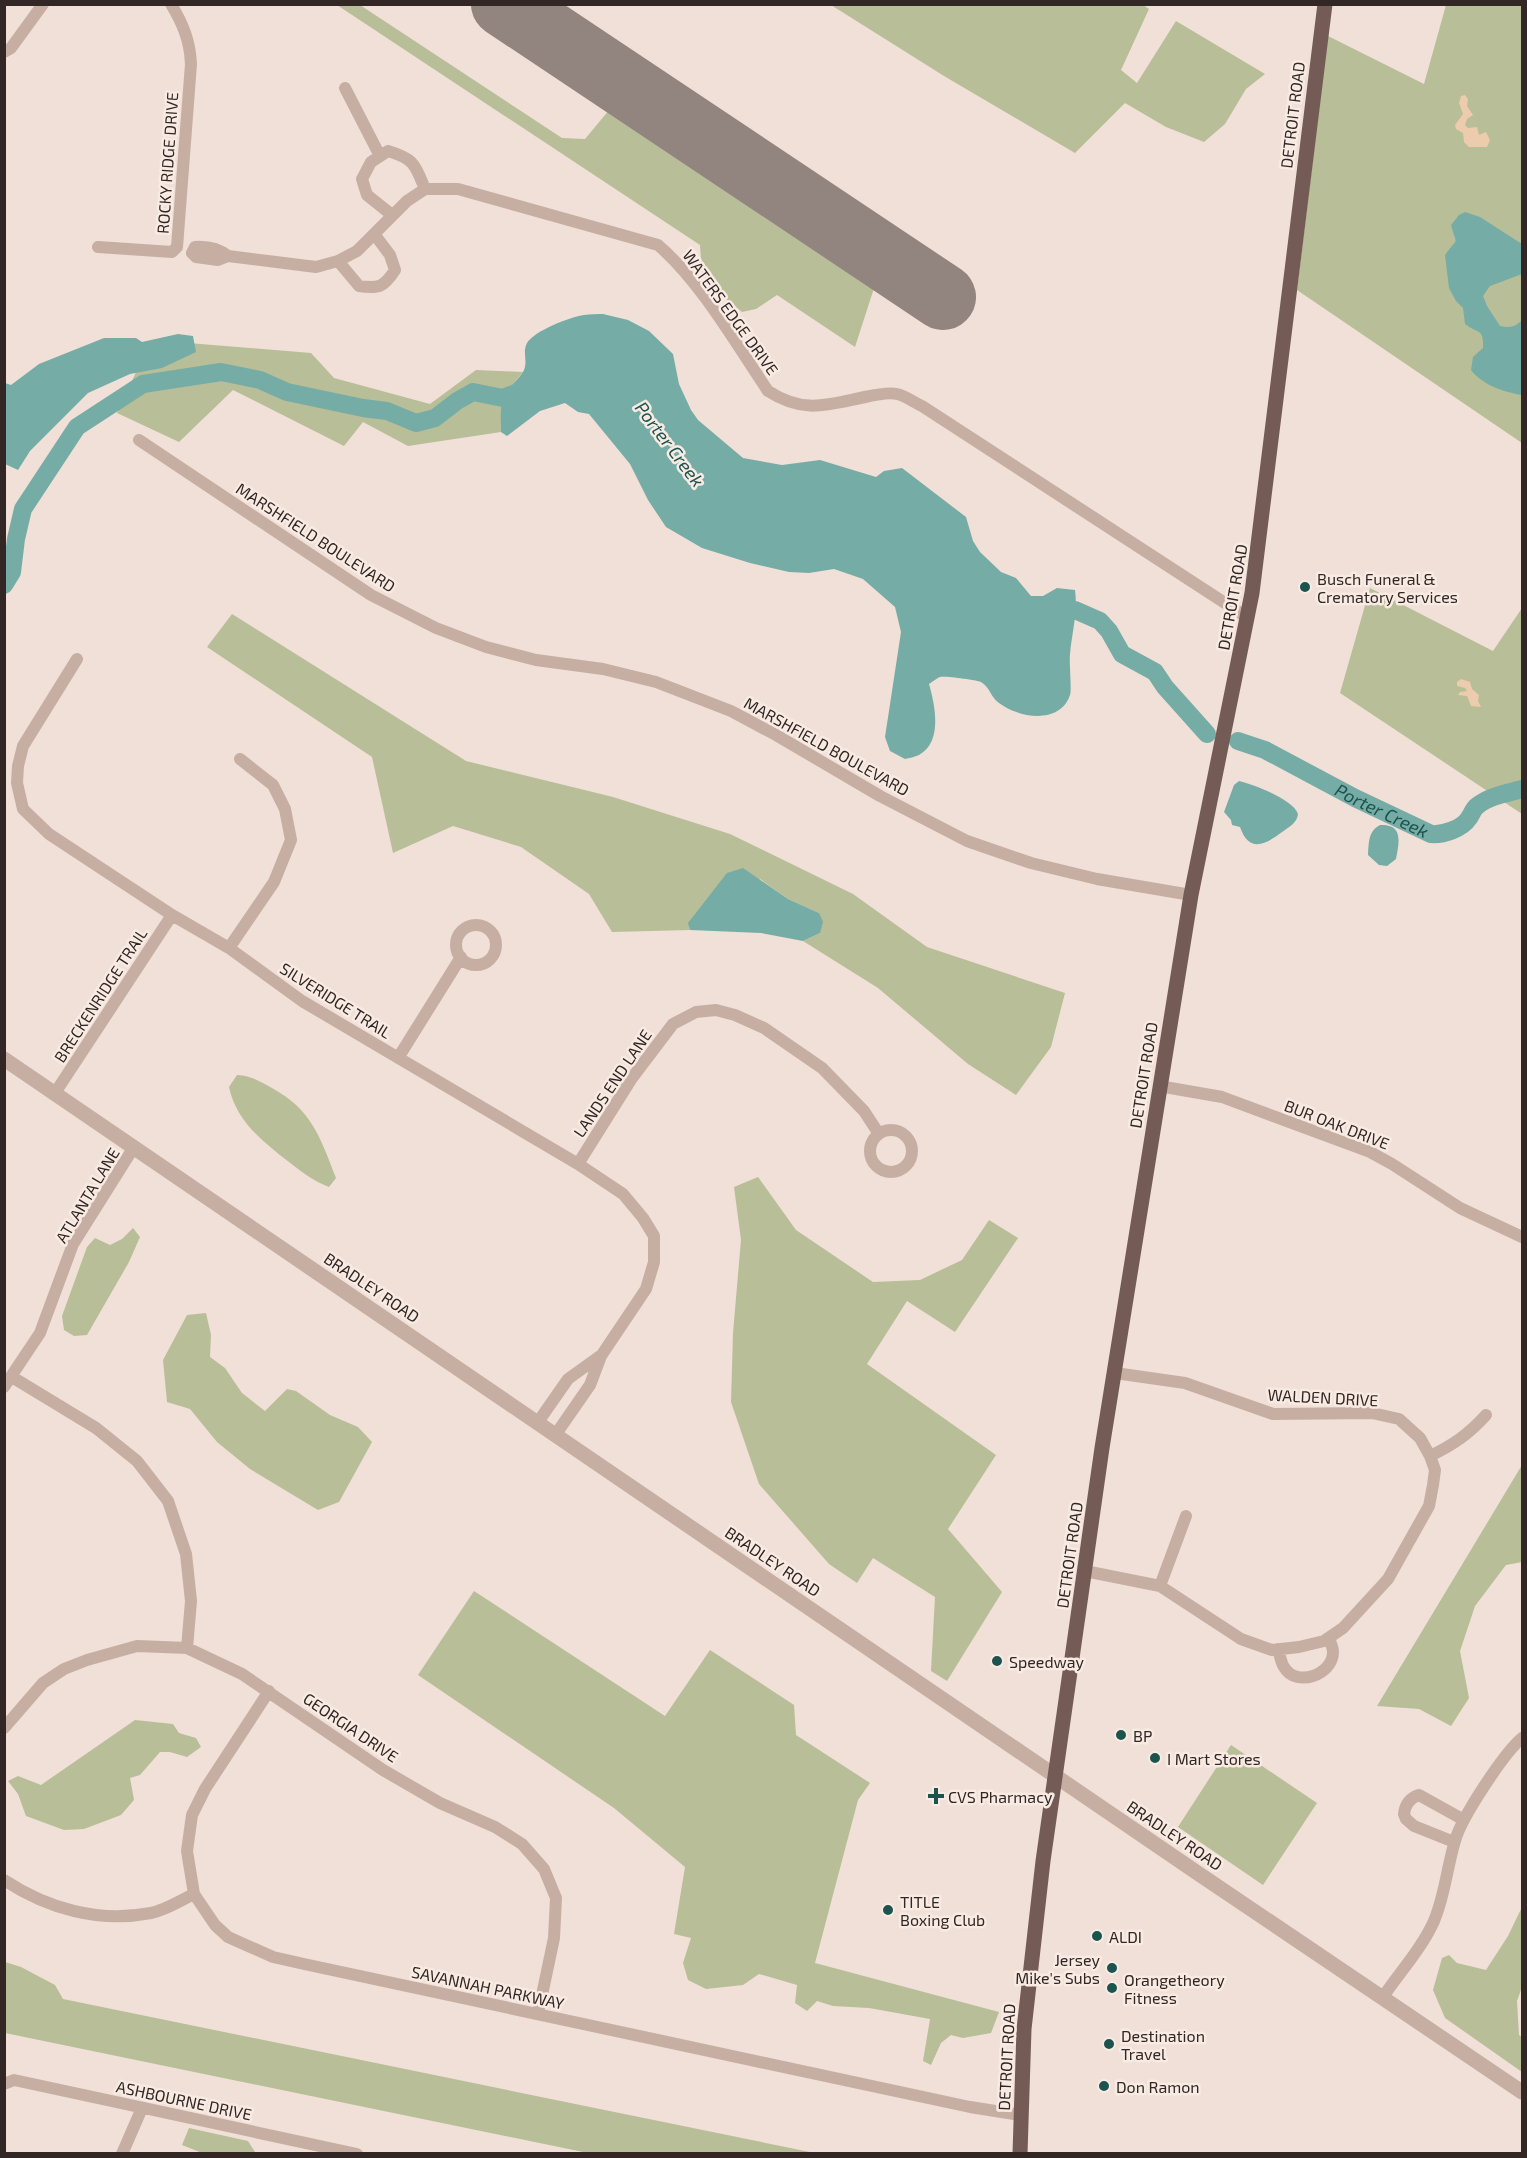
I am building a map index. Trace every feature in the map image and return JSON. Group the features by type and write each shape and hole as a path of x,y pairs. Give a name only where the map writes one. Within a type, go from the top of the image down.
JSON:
{"main road":[{"name":"DETROIT ROAD","path":"1020,2154 1024,2029 1055,1775 1159,1086 1191,895 1248,618 1263,517 1289,282 1325,4"}],"street":[{"path":"4,52 11,48 43,4"},
{"name":"ROCKY RIDGE DRIVE","path":"98,247 172,252 177,247 191,64 190,45 171,4"},
{"path":"345,88 380,156"},
{"path":"228,256 316,267 338,261 357,251 407,201 425,189 416,167 406,156 388,151 371,162 362,179 367,195 392,215"},
{"name":"WATERS EDGE DRIVE","path":"425,189 458,189 658,245 676,261 696,286 768,391 784,401 803,406 822,406 872,395 897,393 922,406 1248,618"},
{"path":"338,261 359,286 376,288 387,282 395,270 390,255 375,235"},
{"name":"MARSHFIELD BOULEVARD","path":"139,440 371,596 436,627 486,647 536,660 603,669 656,682 731,711 880,796 967,841 1031,863 1096,879 1191,895"},
{"name":"SILVERIDGE TRAIL","path":"77,659 22,746 18,766 18,783 23,809 49,834 172,915 229,948 302,1001 578,1164 623,1194 643,1218 654,1236 654,1263 646,1289 601,1356 590,1385 556,1434"},
{"path":"229,948 274,882 291,840 285,810 273,785 240,759"},
{"name":"BRECKENRIDGE TRAIL","path":"55,1093 172,915"},
{"path":"398,1058 461,957"},
{"name":"LANDS END LANE","path":"578,1164 632,1078 673,1024 696,1012 716,1010 735,1015 764,1028 822,1068 864,1111 879,1134"},
{"name":"BRADLEY ROAD","path":"4,1059 1522,2092"},
{"name":"BUR OAK DRIVE","path":"1159,1086 1222,1097 1370,1152 1460,1208 1522,1237"},
{"name":"ATLANTA LANE","path":"8,1382 40,1334 73,1244 134,1147"},
{"name":"SILVERIDGE TRAIL","path":"538,1422 568,1379 601,1356"},
{"name":"WALDEN DRIVE","path":"1085,1571 1160,1586 1241,1639 1272,1650 1324,1641 1343,1628 1388,1579 1429,1506 1435,1470 1420,1438 1399,1419 1372,1413 1274,1414 1185,1383 1115,1373"},
{"path":"8,1382 96,1428 137,1461 168,1501 186,1554 191,1601 187,1648"},
{"path":"1430,1456 1460,1440 1486,1415"},
{"path":"1160,1586 1186,1516"},
{"path":"1278,1649 1283,1667 1297,1678 1320,1674 1327,1668 1333,1652 1329,1638"},
{"name":"GEORGIA DRIVE","path":"4,1728 43,1683 64,1669 137,1646 187,1648 242,1674 382,1770 440,1803 495,1827 522,1844 544,1869 556,1898 554,1938 538,2014"},
{"name":"SAVANNAH PARKWAY","path":"268,1691 205,1789 192,1815 187,1851 194,1894 215,1925 228,1938 273,1957 970,2108 1020,2115"},
{"path":"1383,1997 1434,1921 1441,1902 1454,1842 1464,1821 1508,1752 1522,1738"},
{"path":"1454,1842 1410,1823 1404,1814 1406,1805 1419,1795 1464,1821"},
{"path":"4,1880 49,1905 85,1915 153,1913 194,1894"},
{"name":"ASHBOURNE DRIVE","path":"4,2085 14,2080 349,2153"},
{"path":"122,2154 142,2108"}],"green space":[{"path":"337,5 360,5 562,138 585,139 610,109 875,285 855,347 777,295 756,309 742,312 714,289 702,274 700,245"},
{"path":"831,5 1143,5 1149,9 1121,70 1137,83 1176,21 1265,74 1246,89 1225,124 1204,142 1166,127 1125,103 1075,153 944,76"},
{"path":"1446,5 1522,5 1522,443 1297,290 1328,36 1424,84"},
{"path":"151,340 311,353 334,378 430,404 476,370 523,372 504,399 501,412 501,432 408,446 363,422 344,446 233,390 179,442 117,413"},
{"path":"1370,588 1493,651 1522,608 1522,814 1340,693"},
{"path":"232,614 466,761 613,797 730,834 853,894 927,947 1065,993 1051,1047 1016,1095 968,1064 878,988 803,941 820,933 819,913 788,899 760,879 689,923 690,930 612,932 589,894 521,847 453,826 393,853 372,757 207,647"},
{"path":"237,1075 251,1078 272,1088 306,1115 319,1137 336,1178 329,1187 298,1169 252,1130 238,1110 229,1087"},
{"path":"758,1177 796,1230 873,1282 920,1280 962,1260 989,1220 1018,1238 955,1332 907,1301 867,1364 996,1455 948,1529 1002,1592 947,1681 931,1671 935,1597 873,1558 857,1583 829,1564 759,1484 731,1402 733,1333 741,1240 734,1187"},
{"path":"133,1228 140,1237 129,1262 87,1335 74,1336 64,1330 62,1316 87,1247 95,1238 110,1245 122,1239"},
{"path":"206,1313 211,1335 210,1357 225,1368 242,1393 265,1411 287,1389 296,1391 330,1415 358,1427 372,1442 339,1502 318,1510 250,1469 217,1442 190,1409 167,1402 163,1360 187,1315"},
{"path":"1522,1465 1522,1562 1506,1565 1475,1606 1460,1651 1469,1698 1451,1726 1419,1709 1377,1706"},
{"path":"474,1591 665,1716 710,1650 794,1705 796,1735 870,1783 858,1800 815,1963 999,2012 991,2033 963,2038 951,2035 941,2043 931,2065 923,2061 930,2019 869,2008 833,2006 817,2001 807,2011 795,2003 797,1985 759,1974 743,1985 706,1989 688,1980 683,1963 691,1938 674,1934 685,1867 614,1808 418,1675"},
{"path":"135,1720 173,1724 179,1733 196,1738 201,1747 187,1757 170,1752 160,1752 140,1775 130,1778 134,1800 121,1815 84,1829 64,1830 26,1816 18,1794 8,1781 18,1776 41,1785"},
{"path":"1231,1745 1317,1803 1263,1885 1178,1827"},
{"path":"1522,1907 1522,1987 1517,2001 1519,2035 1522,2037 1522,2072 1445,2018 1433,1990 1442,1958 1449,1955 1457,1963 1486,1970 1508,1936"},
{"path":"5,1962 21,1967 55,1985 63,1999 815,2153 588,2153 5,2033"},
{"path":"189,2128 248,2141 255,2152 254,2154 202,2153 182,2145"}],"sand":[{"path":"1465,95 1468,99 1467,106 1473,115 1467,119 1465,125 1468,128 1477,127 1479,135 1486,132 1490,140 1487,147 1469,147 1464,142 1463,133 1456,129 1455,125 1463,114 1459,103 1461,96"},
{"path":"1461,679 1470,682 1472,689 1479,695 1478,701 1481,707 1471,706 1467,696 1458,695 1460,692 1467,691 1457,686 1457,682"}],"water":[{"path":"1465,212 1480,217 1522,244 1522,274 1490,286 1483,296 1500,326 1513,326 1522,319 1522,395 1494,387 1481,380 1471,370 1473,357 1483,348 1482,337 1479,332 1465,324 1463,308 1449,288 1445,255 1456,241 1451,225 1459,215"},
{"path":"603,314 628,320 649,331 673,354 679,384 691,410 698,420 743,458 782,465 820,460 876,477 884,471 902,468 966,517 973,541 980,552 1001,572 1016,578 1031,596 1043,596 1057,588 1075,590 1070,658 1071,692 1065,705 1048,715 1028,715 999,703 981,682 940,677 929,684 935,712 932,741 919,755 905,759 890,751 885,737 901,632 895,607 863,579 834,569 809,573 789,572 750,563 702,548 666,527 648,500 630,464 589,414 578,412 565,403 540,411 507,436 501,432 503,400 507,391 524,370 526,347 531,338 544,329 570,319"},
{"path":"178,334 193,336 196,352 162,368 130,374 88,393 30,451 18,470 5,464 5,383 11,385 39,364 104,338 136,338 142,342"},
{"path":"1239,781 1254,785 1289,803 1298,814 1294,822 1276,837 1264,843 1248,841 1240,827 1232,825 1224,812 1234,785"},
{"path":"1522,785 1522,798 1514,795 1485,806 1476,813 1471,805 1489,795"},
{"path":"1380,825 1393,828 1399,841 1396,859 1387,866 1379,865 1368,855 1371,834"},
{"path":"743,868 788,899 819,913 823,922 820,933 803,941 761,933 690,930 688,923 727,873"}],"waterway":[{"name":"Porter Creek","path":"4,585 12,572 23,509 77,427 143,384 221,372 260,380 287,392 387,411 416,423 435,418 473,392 503,398 526,389"},
{"name":"Porter Creek","path":"1055,617 1075,610 1100,621 1109,631 1122,654 1155,672 1165,687 1207,734"},
{"name":"Porter Creek","path":"1238,741 1265,750 1355,798 1431,834 1457,828 1466,822 1474,809 1482,803 1499,795 1522,789"}],"runway":[{"path":"504,4 943,297"}],"place":[{"name":"Busch Funeral & Crematory Services","path":"1305,587"},
{"name":"Speedway","path":"997,1661"},
{"name":"BP","path":"1121,1735"},
{"name":"I Mart Stores","path":"1155,1758"},
{"name":"CVS Pharmacy","path":"936,1796"},
{"name":"TITLE Boxing Club","path":"888,1910"},
{"name":"ALDI","path":"1097,1936"},
{"name":"Jersey Mike's Subs","path":"1112,1968"},
{"name":"Orangetheory Fitness","path":"1112,1988"},
{"name":"Destination Travel","path":"1109,2044"},
{"name":"Don Ramon","path":"1104,2086"}]}
